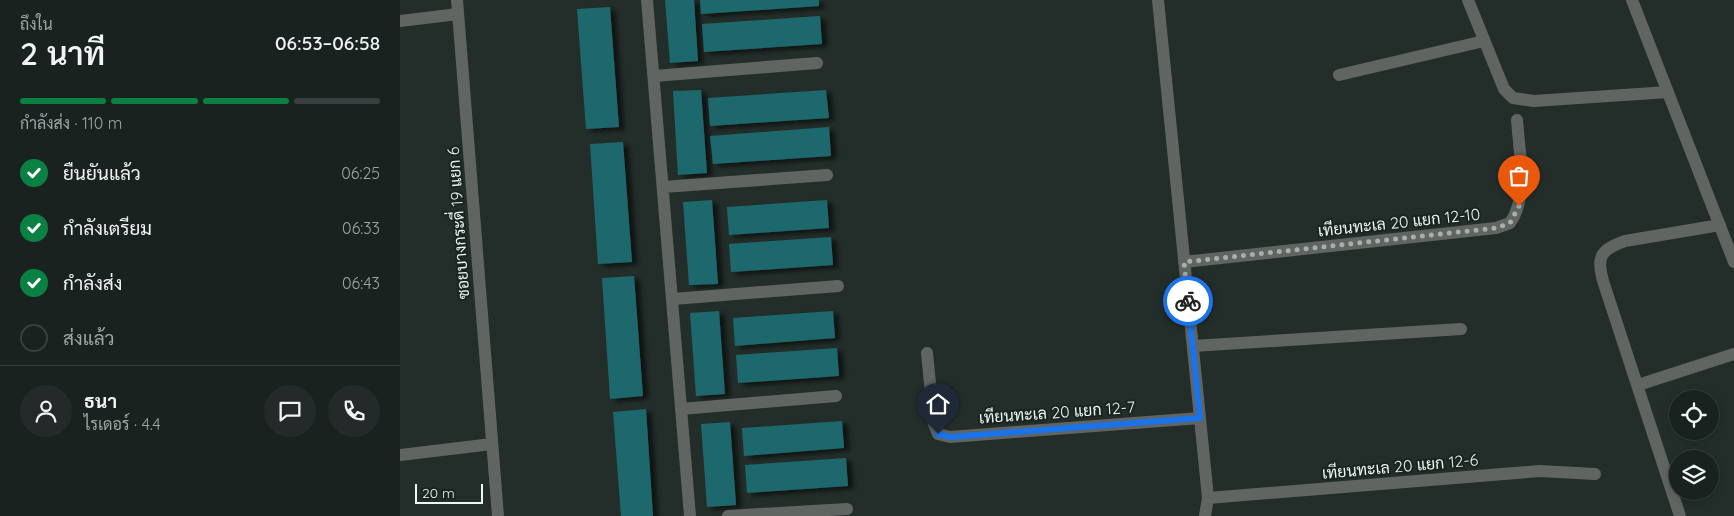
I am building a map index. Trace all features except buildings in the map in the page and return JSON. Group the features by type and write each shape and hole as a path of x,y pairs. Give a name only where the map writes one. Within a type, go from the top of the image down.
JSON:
{"street":[{"name":"ซอยบางกระดี่ 19 แยก 6","path":"457,0 498,516"},
{"path":"647,0 690,516"},
{"path":"1158,0 1208,498 1205,516"},
{"path":"1468,0 1504,89 1513,98 1534,101 1668,92"},
{"path":"1632,0 1734,262"},
{"path":"400,21 458,14"},
{"path":"1339,75 1484,41"},
{"path":"654,76 817,63"},
{"name":"เทียนทะเล 20 แยก 12-10","path":"1184,262 1496,228 1510,223 1519,206 1522,193 1517,120"},
{"path":"663,187 827,175"},
{"path":"1680,516 1599,268 1600,259 1610,246 1625,241 1720,225"},
{"path":"673,299 838,286"},
{"path":"1193,346 1461,329"},
{"name":"เทียนทะเล 20 แยก 12-7","path":"927,353 934,424 938,434 943,436 1200,418"},
{"path":"1638,385 1734,354"},
{"path":"681,409 836,396"},
{"path":"400,455 492,444"},
{"name":"เทียนทะเล 20 แยก 12-6","path":"1208,498 1540,471 1594,474"},
{"path":"728,516 847,509"}],"way so far":[{"path":"1188,301 1184,262 1496,228 1510,223 1515,217 1519,206"}],"route":[{"path":"938,434 950,437 1200,418 1188,301"}]}
